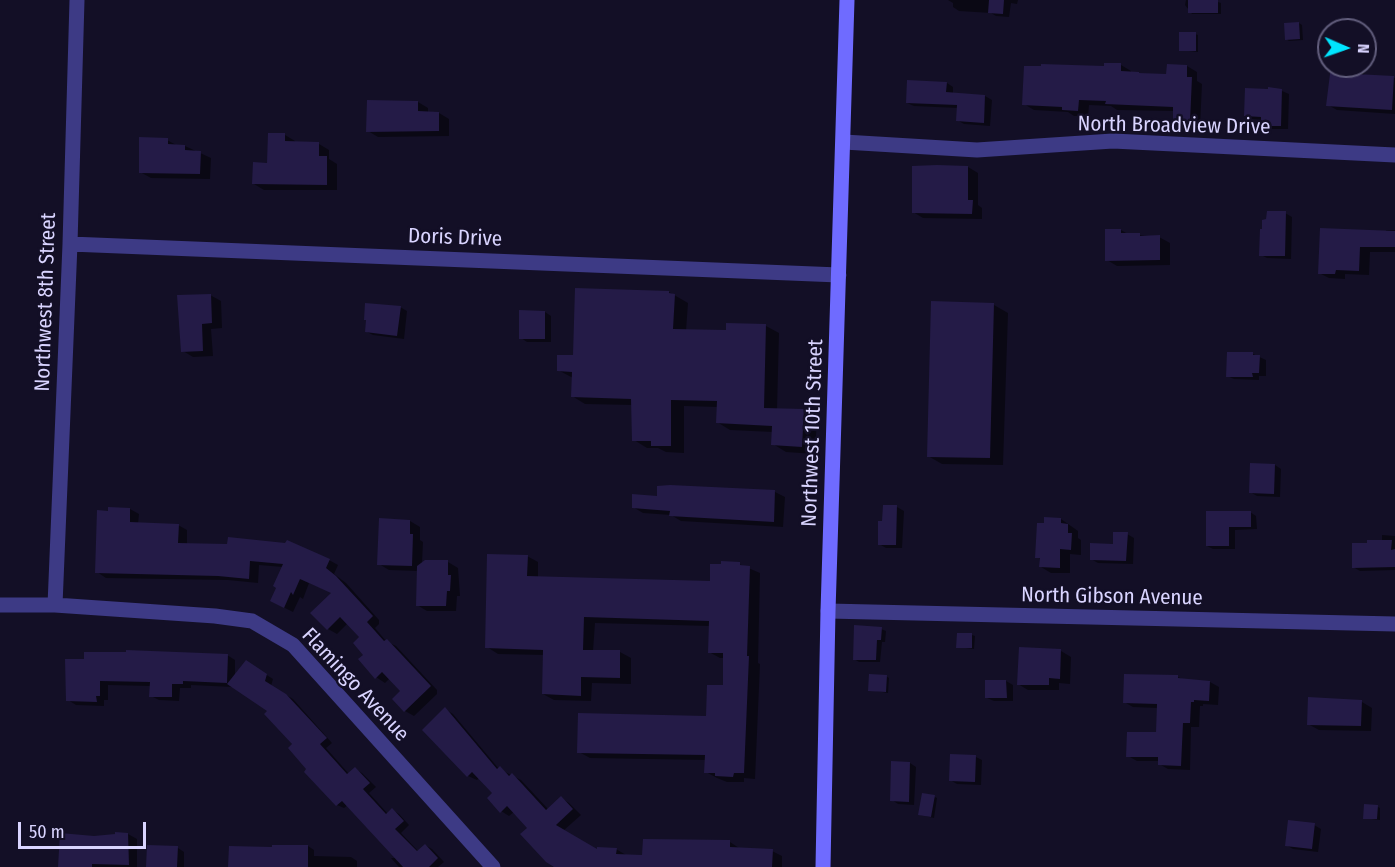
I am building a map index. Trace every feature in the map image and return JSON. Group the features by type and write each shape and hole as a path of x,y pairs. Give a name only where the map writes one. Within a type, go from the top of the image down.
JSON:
{"main road":[{"name":"Northwest 10th Street","path":"822,867 847,0"}],"street":[{"name":"Northwest 8th Street","path":"55,604 70,244 77,0"},
{"name":"North Broadview Drive","path":"844,142 976,150 1113,141 1395,155"},
{"name":"Doris Drive","path":"70,244 839,275"},
{"name":"Flamingo Avenue","path":"0,605 55,604 215,616 252,621 293,645 489,866"},
{"name":"North Gibson Avenue","path":"828,611 1395,624"}],"building":[{"path":"989,0 1004,0 1003,14 988,13"},
{"path":"1188,0 1218,0 1218,13 1188,13"},
{"path":"1299,22 1300,39 1285,40 1284,23"},
{"path":"1179,32 1196,32 1196,51 1179,51"},
{"path":"1104,63 1121,63 1121,71 1166,74 1167,64 1187,65 1187,77 1192,77 1190,122 1173,122 1173,107 1105,104 1106,101 1079,100 1078,111 1062,110 1062,107 1022,105 1024,66 1041,66 1041,64 1104,66"},
{"path":"1394,76 1392,110 1326,106 1330,78"},
{"path":"907,80 947,82 946,92 985,95 984,123 956,121 957,105 906,103"},
{"path":"1268,87 1282,89 1281,126 1261,126 1261,117 1244,116 1245,88 1268,89"},
{"path":"367,100 418,101 418,111 439,112 439,131 366,132"},
{"path":"268,133 285,133 285,141 319,142 319,156 327,156 327,185 252,184 253,162 267,163"},
{"path":"139,137 168,138 168,144 185,145 185,150 201,151 200,174 139,173"},
{"path":"912,166 968,166 968,200 973,200 972,214 912,213"},
{"path":"1267,211 1286,211 1285,256 1259,256 1260,229 1262,229 1262,220 1266,219"},
{"path":"1320,228 1395,231 1395,247 1360,247 1359,271 1336,270 1335,274 1318,274"},
{"path":"1105,229 1121,229 1121,233 1140,233 1140,236 1160,235 1160,260 1105,261"},
{"path":"575,288 669,291 675,294 673,329 726,330 726,323 766,324 764,408 804,409 802,447 771,445 772,426 716,423 717,401 671,400 671,446 651,446 651,441 632,441 631,399 571,397 572,372 557,371 557,355 573,355"},
{"path":"211,294 212,323 202,324 203,351 181,352 177,295"},
{"path":"931,301 994,303 990,458 927,457"},
{"path":"365,303 401,306 397,336 365,332"},
{"path":"519,310 545,311 545,339 519,339"},
{"path":"1227,352 1253,352 1253,355 1260,355 1259,373 1252,373 1253,377 1226,377"},
{"path":"1250,463 1275,464 1274,494 1249,493"},
{"path":"657,486 775,490 774,522 669,516 670,511 632,508 632,494 657,496"},
{"path":"883,505 897,505 896,545 878,545 878,521 882,521"},
{"path":"108,507 130,508 130,522 179,524 178,543 227,544 228,537 285,543 287,540 330,559 326,568 373,616 367,622 384,641 387,639 431,686 404,712 392,699 400,691 382,672 375,679 358,659 363,655 353,643 359,637 340,617 327,630 310,613 331,593 300,579 284,608 270,601 276,588 273,586 283,564 250,561 249,579 95,573 97,510 108,511"},
{"path":"1206,511 1251,511 1251,527 1229,527 1229,546 1206,546"},
{"path":"1044,517 1061,518 1061,523 1068,524 1068,533 1072,533 1071,550 1060,549 1060,568 1039,567 1040,558 1035,558 1037,523 1044,523"},
{"path":"379,518 410,520 410,534 413,534 412,566 377,565"},
{"path":"1113,532 1128,532 1126,561 1090,560 1090,543 1113,544"},
{"path":"1367,540 1392,540 1391,550 1395,549 1395,567 1352,568 1352,543 1367,543"},
{"path":"487,554 528,555 527,576 710,581 710,564 721,564 721,561 740,562 740,565 750,566 744,773 734,773 733,777 704,773 705,755 577,753 578,713 706,716 707,685 723,685 723,653 708,653 709,621 584,617 583,650 620,650 620,678 581,677 581,696 542,694 543,650 485,648"},
{"path":"425,560 448,560 448,575 451,575 446,606 416,606 417,566"},
{"path":"854,625 882,627 881,640 877,640 876,660 853,660"},
{"path":"957,633 972,633 972,648 956,648"},
{"path":"1019,647 1061,649 1060,679 1049,678 1049,685 1017,685"},
{"path":"126,650 228,654 227,683 183,681 183,684 172,684 172,697 149,697 150,682 100,681 100,696 96,696 97,702 66,701 65,659 84,659 84,652 126,652"},
{"path":"246,660 267,674 265,681 286,694 327,738 320,744 347,774 355,767 370,783 363,789 386,814 392,808 404,821 395,829 417,851 425,844 438,858 429,867 403,867 342,801 336,806 304,772 306,769 288,748 292,744 264,714 267,711 227,684"},
{"path":"869,674 887,675 886,692 868,691"},
{"path":"1124,674 1178,675 1178,678 1210,681 1209,701 1194,700 1191,702 1190,723 1183,723 1181,766 1158,765 1158,757 1126,757 1127,732 1156,732 1157,704 1123,703"},
{"path":"985,680 1006,680 1007,698 985,698"},
{"path":"1308,697 1362,700 1361,726 1307,725"},
{"path":"445,707 497,769 500,766 509,776 512,773 546,810 561,796 573,809 556,825 597,849 597,847 617,848 616,854 642,855 643,839 730,840 730,847 773,849 772,867 554,867 546,862 520,834 527,828 507,806 500,813 487,798 492,793 472,772 467,777 422,730"},
{"path":"950,754 976,755 975,782 949,781"},
{"path":"891,761 910,762 909,802 890,801"},
{"path":"922,793 935,795 931,817 918,815"},
{"path":"1364,804 1378,805 1377,819 1363,819"},
{"path":"1288,820 1315,823 1312,849 1285,846"},
{"path":"115,832 128,833 129,865 92,864 92,867 58,867 60,833 94,836 115,834"},
{"path":"147,845 178,846 177,867 146,867"},
{"path":"272,845 308,845 308,867 228,867 229,846 272,847"}]}
